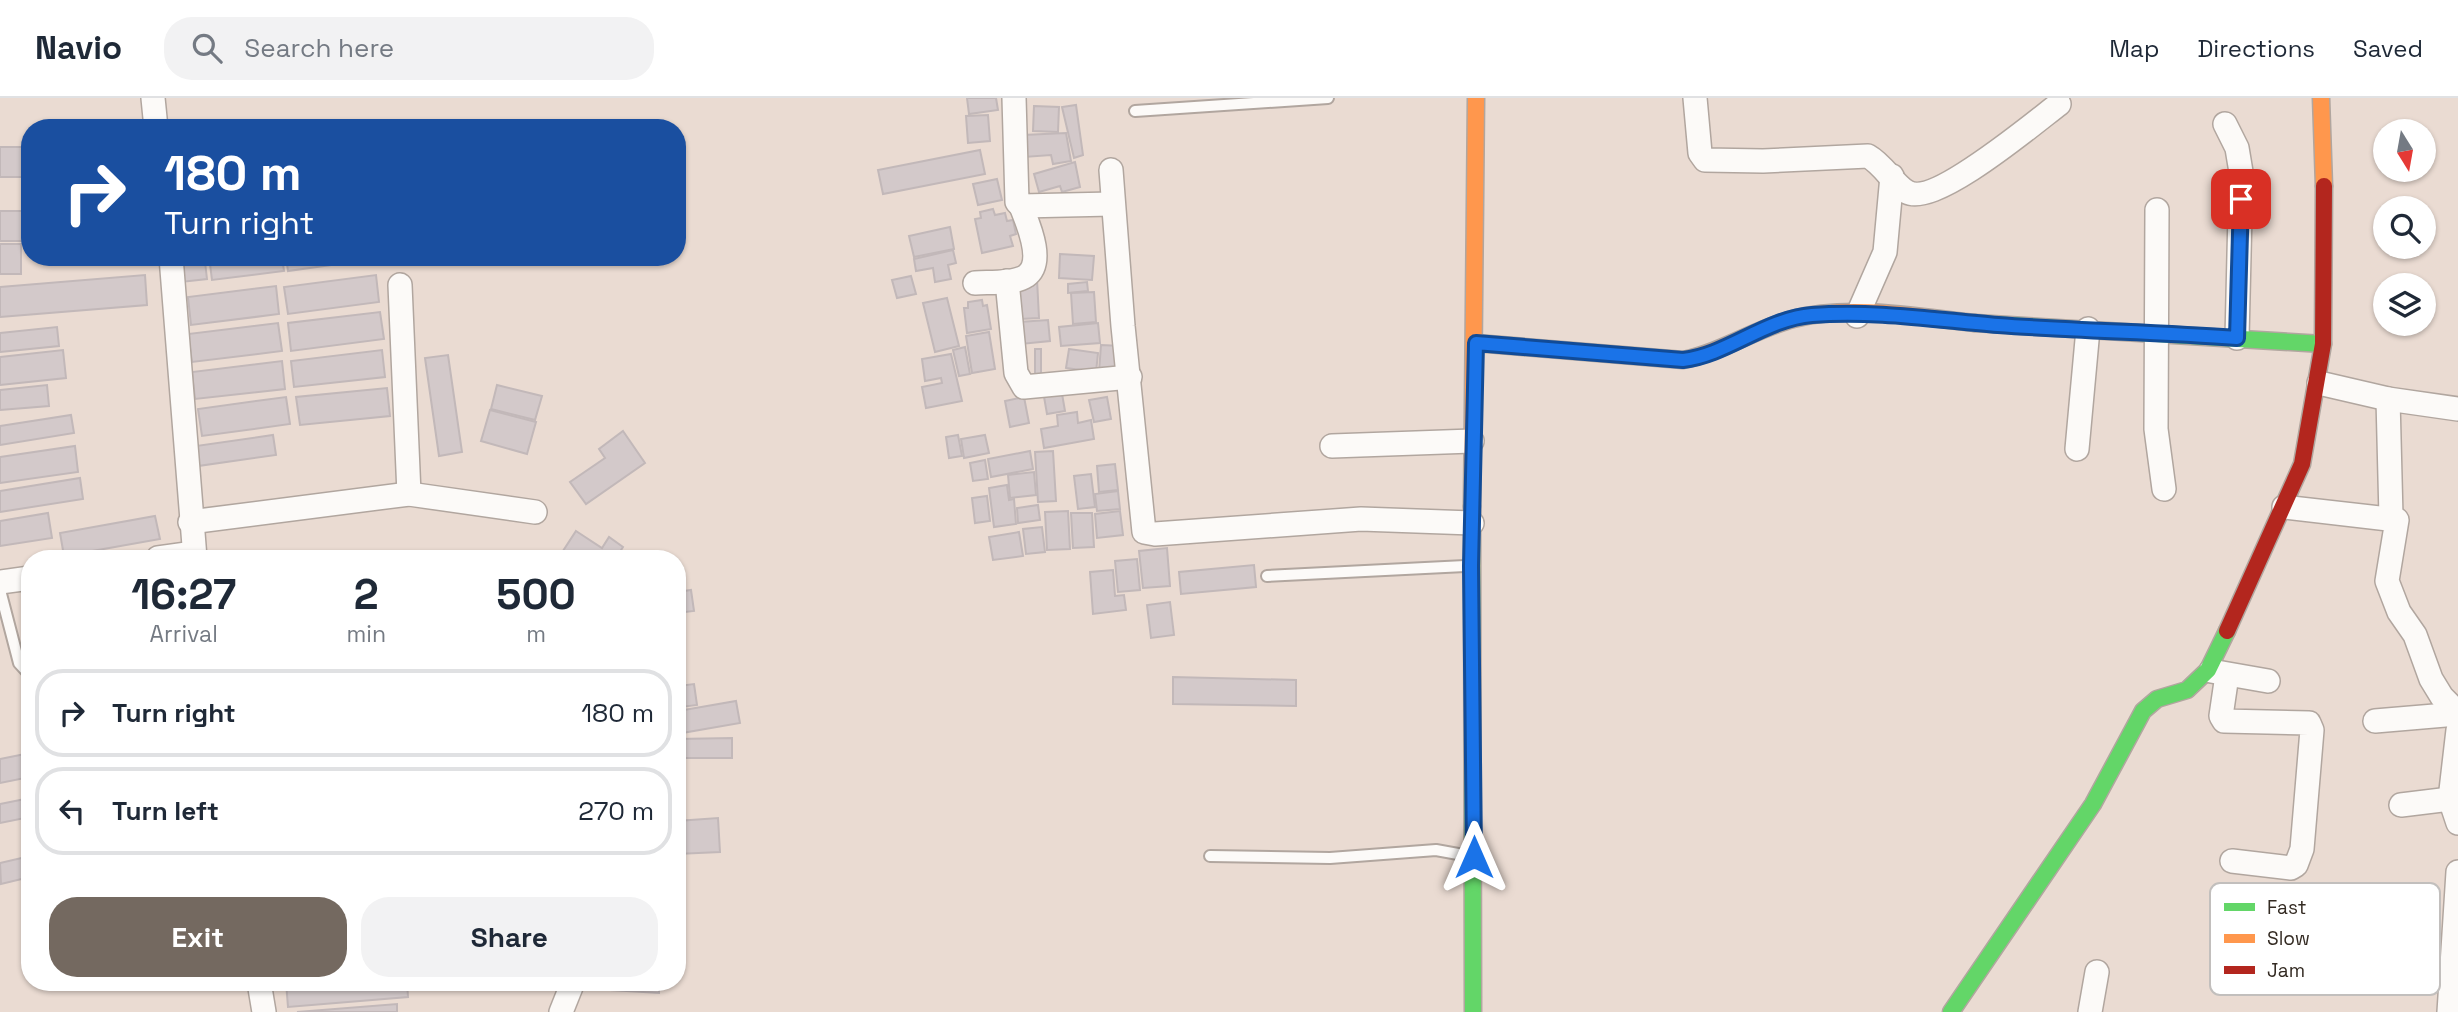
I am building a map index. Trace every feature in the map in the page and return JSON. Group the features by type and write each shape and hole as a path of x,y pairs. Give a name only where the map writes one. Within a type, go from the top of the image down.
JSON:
{"street":[{"path":"153,98 155,119"},
{"path":"975,283 1007,281 1026,276 1034,256 1031,233 1021,206 1014,197 1014,98"},
{"path":"1695,98 1700,153 1705,160 1763,161 1868,156 1881,164 1907,192 1916,194 1939,188 1976,166 2060,100"},
{"path":"2232,861 2291,867 2296,865 2302,849 2312,730 2309,723 2224,721 2221,716 2218,673 2302,464 2319,383 2323,344 2325,231 2321,98"},
{"path":"1473,1012 1471,566 1476,343 1474,99"},
{"path":"2225,124 2237,148 2241,172 2237,338"},
{"path":"1111,170 1112,205 1144,532 1155,534 1362,519 1472,523"},
{"path":"1857,316 1885,252 1892,176"},
{"path":"1021,206 1112,205"},
{"path":"2157,210 2157,429 2164,489"},
{"path":"172,266 193,550"},
{"path":"1007,281 1016,373 1024,387 1129,377"},
{"path":"400,285 409,494"},
{"path":"1476,343 1683,360 1712,353 1736,340 1791,318 1814,315 1927,316 1997,324 2323,344"},
{"path":"2077,449 2088,329"},
{"path":"2319,383 2388,399 2458,409"},
{"path":"2388,399 2391,517"},
{"path":"1332,446 1472,441"},
{"path":"190,522 409,494 535,512"},
{"path":"2284,508 2391,517 2398,522 2389,559 2390,589 2399,612 2415,635 2431,679 2442,697 2458,714"},
{"path":"0,582 21,579"},
{"path":"1951,1012 2093,804 2143,711 2157,699 2187,690 2218,673 2268,681"},
{"path":"2375,721 2458,714"},
{"path":"2458,730 2450,799 2458,823"},
{"path":"2401,805 2450,799"},
{"path":"2449,1012 2458,872"},
{"path":"2090,1012 2097,972"},
{"path":"260,991 264,1012"},
{"path":"561,1012 569,991"}],"lane":[{"path":"1135,111 1328,98"},
{"path":"1268,576 1471,566"},
{"path":"0,590 21,665"},
{"path":"1210,856 1330,858 1436,850 1474,857"}],"building":[{"path":"967,98 996,98 998,110 969,114"},
{"path":"1076,105 1083,155 1074,158 1062,107"},
{"path":"1034,106 1059,107 1058,132 1033,131"},
{"path":"988,115 990,141 968,143 966,116"},
{"path":"1066,133 1071,161 1053,164 1051,155 1024,157 1023,135"},
{"path":"0,147 21,147 21,177 0,177"},
{"path":"980,150 985,174 883,194 878,170"},
{"path":"1075,162 1080,187 1062,192 1060,186 1039,192 1034,174"},
{"path":"997,179 1002,200 978,205 973,184"},
{"path":"993,209 995,215 1005,213 1007,221 1013,220 1016,234 1010,236 1013,246 982,253 975,219 981,218 980,212"},
{"path":"0,211 21,211 21,241 0,241"},
{"path":"950,227 954,249 914,257 909,236"},
{"path":"0,244 21,244 21,274 0,274"},
{"path":"953,250 956,263 948,265 951,279 935,282 933,268 916,271 914,259"},
{"path":"1060,254 1094,256 1092,280 1059,278"},
{"path":"179,266 205,266 207,279 181,282"},
{"path":"210,266 283,266 284,271 212,280"},
{"path":"287,266 324,266 288,271"},
{"path":"145,275 147,305 0,317 0,287"},
{"path":"376,275 379,302 288,314 284,287"},
{"path":"911,276 916,294 897,298 892,280"},
{"path":"1037,279 1039,318 1020,319 1018,280"},
{"path":"1087,282 1088,291 1068,293 1068,284"},
{"path":"276,286 279,314 191,325 188,297"},
{"path":"1094,292 1096,322 1073,324 1071,293"},
{"path":"947,298 959,346 935,352 923,303"},
{"path":"982,300 983,306 987,305 991,329 967,333 964,308 968,308 968,302"},
{"path":"380,312 384,339 291,351 288,323"},
{"path":"1048,320 1050,341 1021,344 1019,322"},
{"path":"278,323 282,351 192,362 188,334"},
{"path":"1098,323 1100,343 1061,346 1059,327"},
{"path":"57,327 59,346 0,352 0,333"},
{"path":"989,332 995,369 972,373 966,336"},
{"path":"1101,345 1121,346 1119,374 1099,372"},
{"path":"965,347 970,374 959,376 953,350"},
{"path":"1035,349 1041,349 1041,381 1035,381"},
{"path":"1069,349 1098,353 1096,372 1066,368"},
{"path":"63,350 66,378 0,385 0,357"},
{"path":"382,350 385,377 294,387 291,361"},
{"path":"951,354 962,401 926,408 922,387 942,383 941,378 925,381 922,359"},
{"path":"448,355 462,452 439,456 425,358"},
{"path":"282,361 285,389 195,399 192,372"},
{"path":"47,385 49,406 0,410 0,390"},
{"path":"497,385 542,396 535,420 491,409"},
{"path":"387,388 390,416 300,425 296,397"},
{"path":"1061,388 1065,411 1047,414 1043,391"},
{"path":"286,397 290,424 202,436 198,409"},
{"path":"1024,397 1029,423 1010,427 1005,401"},
{"path":"1107,397 1111,419 1094,422 1089,400"},
{"path":"490,410 536,422 527,454 481,441"},
{"path":"1077,412 1078,423 1091,420 1094,439 1044,448 1041,429 1058,426 1057,415"},
{"path":"71,415 74,433 0,445 0,426"},
{"path":"623,431 645,463 586,504 570,482 605,458 599,449"},
{"path":"273,435 276,455 198,466 196,446"},
{"path":"958,435 962,456 949,458 946,437"},
{"path":"985,435 989,453 964,458 961,439"},
{"path":"75,446 78,472 0,483 0,457"},
{"path":"1030,451 1033,469 991,477 988,459"},
{"path":"1053,451 1056,501 1038,502 1035,452"},
{"path":"985,460 988,479 973,481 970,463"},
{"path":"1115,464 1118,490 1099,492 1097,466"},
{"path":"1034,472 1036,495 1010,498 1008,475"},
{"path":"1091,474 1095,507 1078,509 1074,476"},
{"path":"80,478 83,499 0,512 0,491"},
{"path":"1007,485 1009,500 1014,499 1016,524 994,527 989,488"},
{"path":"1118,491 1120,509 1097,511 1095,494"},
{"path":"987,496 990,521 975,523 972,498"},
{"path":"1038,505 1040,520 1018,523 1017,508"},
{"path":"1068,511 1070,549 1047,550 1045,512"},
{"path":"1120,511 1123,535 1097,538 1095,514"},
{"path":"48,513 52,538 0,546 0,521"},
{"path":"1071,513 1092,513 1094,547 1073,548"},
{"path":"155,516 160,539 98,550 63,550 60,533"},
{"path":"1042,527 1045,552 1026,554 1023,529"},
{"path":"576,531 602,548 609,537 623,547 621,550 564,550"},
{"path":"1019,532 1023,556 993,560 989,537"},
{"path":"1167,548 1170,586 1143,588 1139,551"},
{"path":"1137,559 1140,590 1118,592 1115,561"},
{"path":"1254,565 1256,587 1181,594 1179,572"},
{"path":"1113,570 1115,596 1124,595 1126,610 1093,614 1090,572"},
{"path":"691,590 694,611 686,612 686,591"},
{"path":"1170,602 1174,635 1151,638 1147,605"},
{"path":"1173,677 1296,680 1296,706 1173,704"},
{"path":"694,684 697,705 686,706 686,685"},
{"path":"736,701 740,723 686,732 686,710"},
{"path":"732,738 732,758 686,758 686,739"},
{"path":"21,755 21,779 0,783 0,759"},
{"path":"21,800 21,819 0,823 0,804"},
{"path":"718,818 720,852 686,854 686,820"},
{"path":"21,858 21,879 1,884 0,863"},
{"path":"287,991 408,991 408,997 288,1007"},
{"path":"627,991 659,991 659,993"},
{"path":"397,1004 397,1012 297,1012"}],"traffic: fast":[{"path":"1975,323 2323,344"},
{"path":"1472,506 1473,1012"},
{"path":"1951,1012 2093,804 2143,711 2157,699 2187,690 2208,670 2227,631"}],"traffic: slow":[{"path":"1472,506 1476,98"},
{"path":"2321,98 2324,186"},
{"path":"1476,343 1683,360 1711,352 1779,323 1837,312 1884,313 1975,323"}],"traffic: jam":[{"path":"2227,631 2302,464 2323,344 2324,186"}],"route":[{"path":"1474,857 1471,566 1476,343 1625,353 1663,360 1683,360 1712,353 1736,340 1791,318 1814,315 1927,316 1997,324 2237,338 2241,199"}]}
